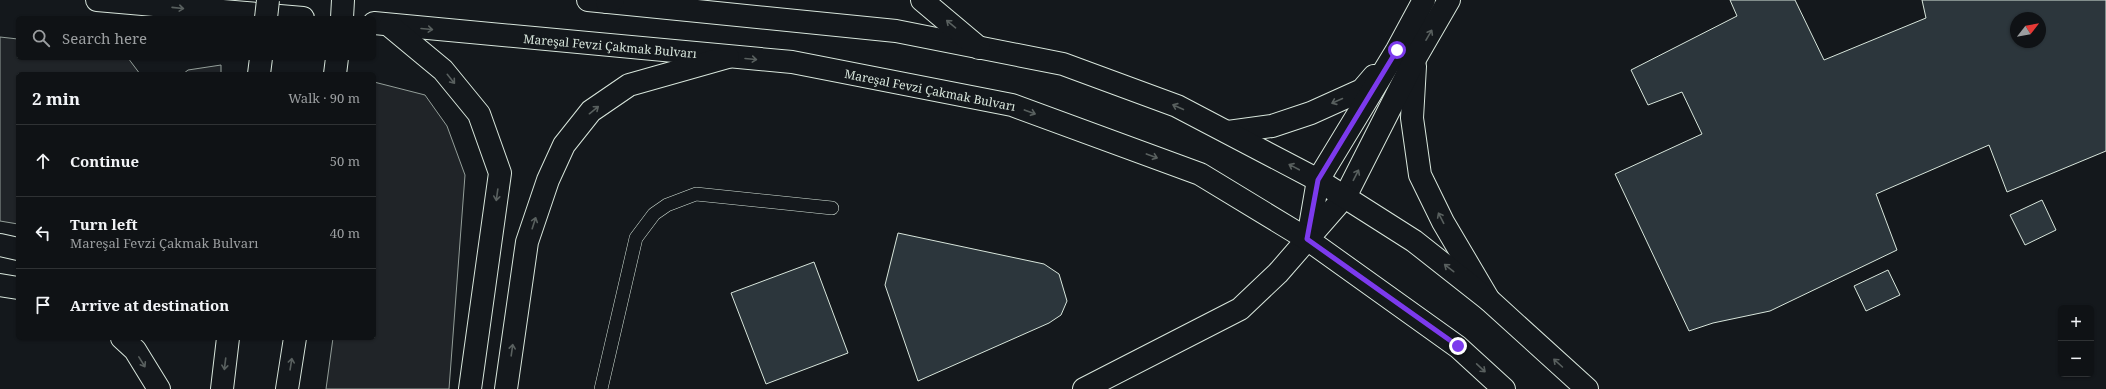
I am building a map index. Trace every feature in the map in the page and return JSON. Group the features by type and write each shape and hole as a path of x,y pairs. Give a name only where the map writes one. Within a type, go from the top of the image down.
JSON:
{"main road":[{"path":"97,0 280,16"},
{"path":"266,16 268,0"},
{"path":"342,16 344,0"},
{"path":"922,0 979,48"},
{"path":"1084,389 1240,309 1278,273 1346,195 1406,53 1424,0"},
{"path":"1307,239 1318,180 1406,53 1449,0"},
{"path":"603,1 896,31 1063,64 1177,106 1346,195 1414,241 1489,300 1587,389"},
{"path":"382,24 443,70 479,114 500,173 470,389"},
{"name":"Mareşal Fevzi Çakmak Bulvarı","path":"382,24 792,62 1012,105 1200,174 1307,239 1458,346 1504,389"},
{"path":"1228,132 1272,126 1311,113 1362,90 1406,53"},
{"path":"1406,53 1412,118 1420,175 1443,222 1489,300"},
{"path":"506,389 527,242 548,180 564,145 591,111 629,85 728,57"},
{"path":"259,72 261,60"},
{"path":"335,72 337,60"},
{"path":"0,245 16,249"},
{"path":"0,285 16,288"},
{"path":"124,340 135,350 159,389"},
{"path":"222,389 228,340"},
{"path":"287,389 295,340"}],"lane":[{"path":"601,389 636,238 654,214 681,198 696,194 832,208"}],"shaded area":[{"path":"0,37 16,39 16,60 130,60 138,72 16,72 16,224 0,221"},
{"path":"221,65 221,72 186,72 188,70"},
{"path":"376,83 425,95 447,126 465,175 449,389 326,389 333,340 376,340"}],"building":[{"path":"1730,0 1795,0 1824,60 1926,18 1922,0 2106,0 2106,151 2007,192 1989,145 1876,194 1897,250 1770,311 1713,323 1689,331 1615,174 1702,134 1682,92 1648,105 1631,70 1737,16"},
{"path":"2042,200 2056,230 2025,245 2010,215"},
{"path":"898,233 1044,264 1059,274 1067,301 1061,315 1049,323 918,381 885,285"},
{"path":"814,262 848,353 766,384 731,293"},
{"path":"1888,270 1900,295 1866,311 1854,286"}],"route":[{"path":"1397,50 1318,180 1307,239 1458,346"}]}
